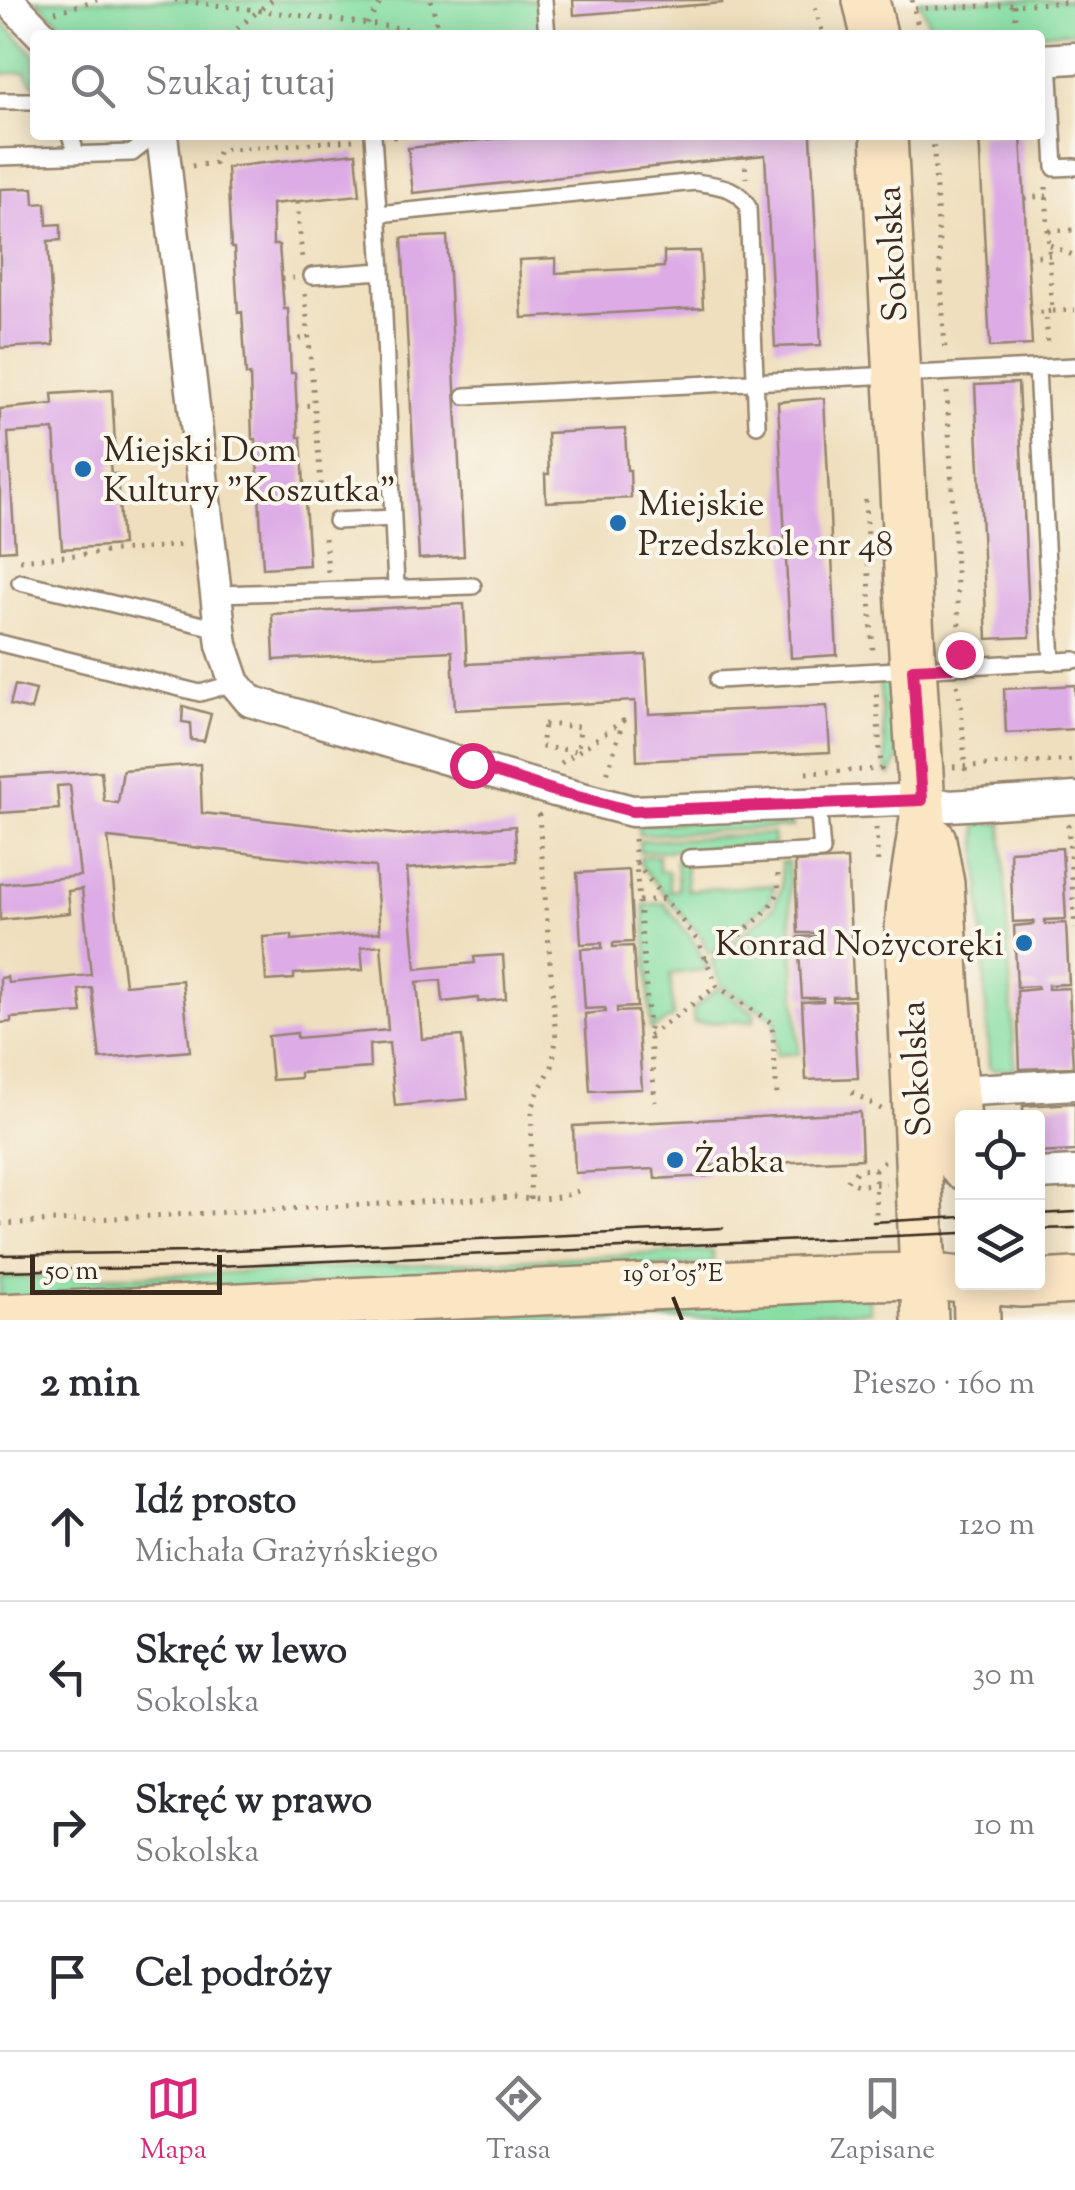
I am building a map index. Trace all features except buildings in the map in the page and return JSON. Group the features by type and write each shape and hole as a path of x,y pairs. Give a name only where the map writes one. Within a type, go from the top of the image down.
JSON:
{"street":[{"path":"8,0 42,25"},
{"path":"866,0 873,30"},
{"path":"159,140 222,644 235,683 250,700 632,811 818,803 923,810 949,806 1071,807"},
{"name":"Sokolska","path":"884,140 923,810 908,929 958,1295"},
{"name":"Sokolska","path":"923,810 933,837 941,884 958,1110"},
{"path":"956,1091 1075,1084"},
{"path":"1045,1174 1075,1172"},
{"path":"0,1317 867,1277 958,1295 1021,1284 1075,1281"}],"lane":[{"path":"544,0 547,30"},
{"path":"1055,59 1055,168 1075,167"},
{"path":"0,101 30,100"},
{"path":"72,140 76,155"},
{"path":"0,158 132,153 151,140"},
{"path":"373,140 396,587"},
{"path":"378,214 696,182 742,195 748,208 757,424"},
{"path":"312,276 382,271"},
{"name":"Sokolska","path":"897,373 1075,366"},
{"path":"1037,368 1052,662"},
{"path":"466,396 897,373"},
{"path":"328,524 392,518"},
{"path":"20,582 220,628"},
{"path":"216,594 473,586"},
{"path":"0,643 200,693 235,683"},
{"path":"718,680 1075,660"},
{"path":"689,858 822,852 818,803"}],"path":[{"path":"42,25 98,0"},
{"path":"174,0 424,30"},
{"path":"235,30 272,0"},
{"path":"369,30 368,23 382,0"},
{"path":"431,0 439,30"},
{"path":"813,0 822,30"},
{"path":"912,0 919,30"},
{"path":"915,10 1014,2 1075,2"},
{"path":"1014,2 1016,30"},
{"path":"190,166 214,163 220,150 338,140"},
{"path":"933,140 945,365"},
{"path":"1024,198 1047,196"},
{"path":"297,202 302,259"},
{"path":"1048,339 1049,231 1075,230"},
{"path":"1050,244 1075,256"},
{"path":"1027,257 1050,255"},
{"path":"305,293 328,524 330,590"},
{"path":"1030,313 1075,310"},
{"path":"289,340 308,338"},
{"path":"914,669 960,654 946,379"},
{"path":"296,406 314,405"},
{"path":"803,774 881,768 914,669 865,493"},
{"path":"20,582 18,560 186,545"},
{"path":"949,705 960,704 966,782"},
{"path":"550,770 622,721 604,786"},
{"path":"544,724 580,727 578,751 541,747 544,724"},
{"path":"953,768 1075,760"},
{"path":"530,1199 532,1109 552,1067 556,1040 539,816 534,807"},
{"path":"1071,807 1075,929"},
{"path":"634,839 655,1102"},
{"path":"706,960 773,903 778,890 777,854"},
{"path":"636,863 698,941 717,986 772,1024 776,1096"},
{"path":"1064,881 1073,877"},
{"path":"638,901 666,898"},
{"path":"649,1036 717,986"},
{"path":"852,1092 885,1112"},
{"path":"876,1214 876,1184 875,1169 858,1170 848,1181 858,1185 876,1184 888,1184"},
{"path":"0,1224 514,1197 563,1198 578,1191"}],"green space":[{"path":"36,0 538,0 542,30 69,30"},
{"path":"919,0 1075,0 1075,32 930,30"},
{"path":"0,20 30,50 30,80 25,72 0,74"},
{"path":"879,678 893,691 898,759 891,775 887,773"},
{"path":"783,816 793,827 639,835 638,825"},
{"path":"1002,823 1015,1069 993,1070 989,1067 977,824"},
{"path":"773,834 774,845 640,852 639,841"},
{"path":"658,856 659,871 668,871 670,891 678,890 676,861 685,861 687,890 775,885 769,902 709,954 701,937 641,866 640,857"},
{"path":"781,862 788,862 799,1053 777,1055 775,1019 721,985 711,961 773,908 782,887"},
{"path":"664,903 694,942 708,969 670,974 673,1017 651,1030 644,905"},
{"path":"718,988 754,1013 754,1021 694,1023 693,1009"},
{"path":"713,1251 713,1264 0,1302 0,1278 200,1274"},
{"path":"868,1291 870,1311 657,1320 221,1320"}],"tram line":[{"path":"1045,1214 1075,1212"},
{"path":"873,1222 955,1217"},
{"path":"0,1255 191,1252 723,1228"},
{"path":"1045,1229 1075,1228"},
{"path":"0,1271 192,1267 955,1233"}],"place":[{"name":"Miejski Dom Kultury \"Koszutka\"","path":"83,469"},
{"name":"Miejskie Przedszkole nr 48","path":"618,523"},
{"name":"Konrad Nożycoręki","path":"1024,943"},
{"name":"Żabka","path":"675,1160"}],"route":[{"path":"472,765 632,811 922,800 913,669 953,667 960,654"}]}
